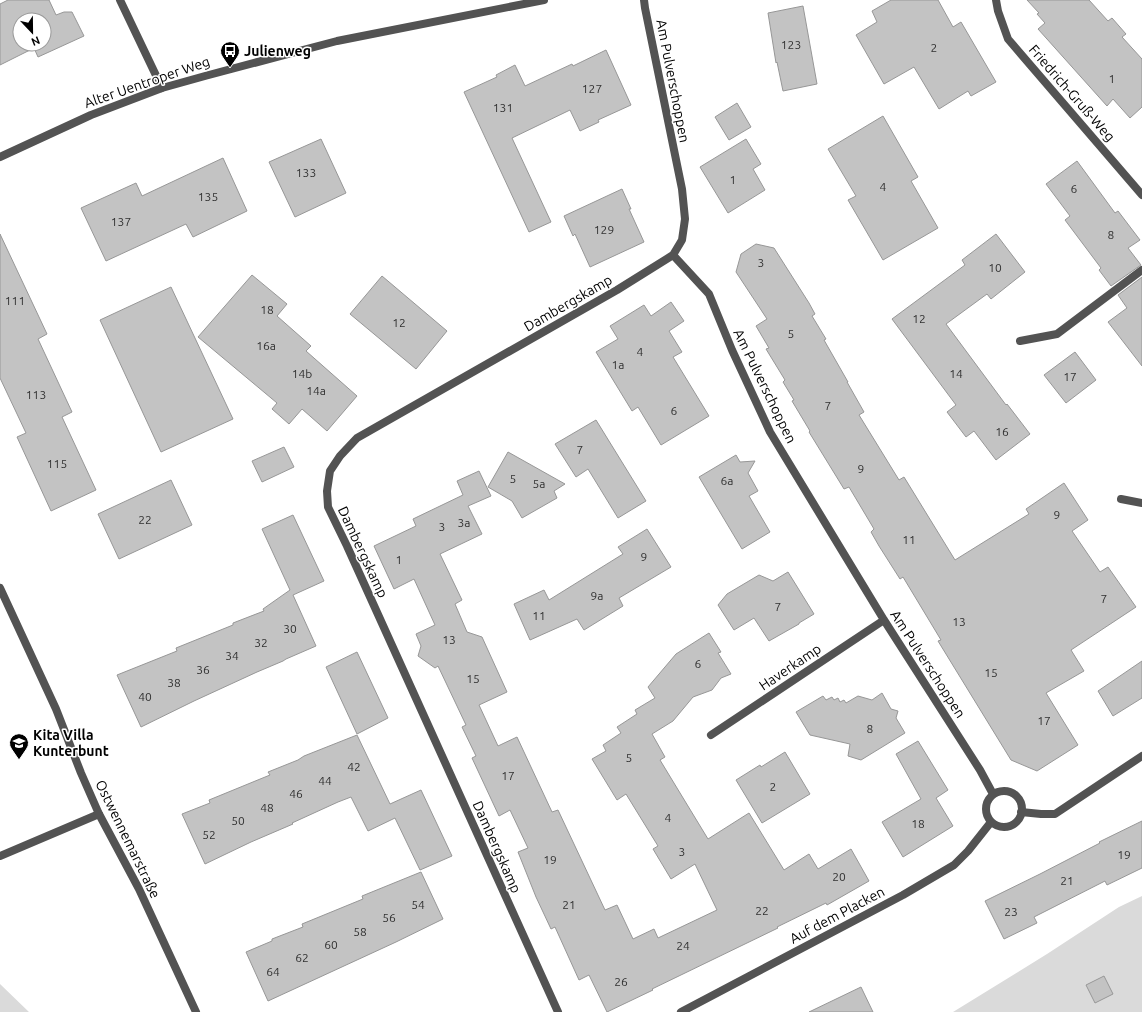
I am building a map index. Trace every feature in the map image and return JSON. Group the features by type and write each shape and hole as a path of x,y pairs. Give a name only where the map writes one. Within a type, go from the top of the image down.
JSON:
{"street":[{"path":"120,0 162,88"},
{"name":"Alter Uentroper Weg","path":"0,157 91,115 162,88 230,68 338,41 544,0"},
{"name":"Am Pulverschoppen","path":"644,0 682,189 685,219 682,240 673,254 709,294 732,350 770,432 884,620 980,770 993,794"},
{"name":"Friedrich-Gruß-Weg","path":"996,0 998,11 1008,39 1142,195"},
{"name":"Dambergskamp","path":"558,1012 328,507 327,491 330,471 340,456 357,438 617,290 673,254"},
{"path":"1020,340 1056,334 1142,270"},
{"path":"1121,499 1142,503"},
{"name":"Ostwennemarstraße","path":"0,588 56,709 99,814 139,889 196,1012"},
{"name":"Haverkamp","path":"711,735 884,620"},
{"path":"1021,812 1056,814 1142,756"},
{"path":"1005,791 1014,794 1021,803 1021,812 1016,823 1003,828 993,824 988,819 986,804 993,794 1005,791"},
{"path":"0,856 99,814"},
{"name":"Auf dem Placken","path":"681,1012 903,895 954,865 968,851 991,822"}],"shaded area":[{"path":"1142,896 1142,1012 953,1012 1047,954 1119,907"},
{"path":"0,984 29,1012 0,1012"}],"building":[{"path":"8,0 49,0 56,15 64,12 72,12 84,36 52,51 52,12 12,12 12,52 26,52 0,65 0,4"},
{"path":"891,0 938,0 953,27 961,22 996,82 971,96 968,91 939,109 914,67 884,84 856,35 877,22 872,11"},
{"path":"1027,0 1089,0 1108,21 1112,18 1126,34 1122,37 1142,59 1142,107 1130,118 1113,99 1107,106 1038,29 1045,23 1037,14 1039,13"},
{"path":"803,6 817,84 783,91 777,62 776,63 768,13"},
{"path":"606,50 631,105 598,120 599,122 580,131 570,110 512,138 551,222 529,232 464,92 497,77 496,75 515,65 525,86 572,64 573,66"},
{"path":"36,52 49,52 38,57"},
{"path":"737,103 751,127 729,140 715,117"},
{"path":"883,116 918,177 911,181 938,228 883,260 848,200 856,196 828,149"},
{"path":"321,139 346,193 295,217 269,162"},
{"path":"746,139 761,164 753,169 765,190 728,213 700,167"},
{"path":"223,158 247,211 193,237 186,224 106,261 81,208 136,183 142,196"},
{"path":"1077,161 1115,213 1118,211 1140,240 1128,248 1141,265 1111,286 1099,270 1101,268 1065,220 1070,216 1046,184"},
{"path":"622,189 631,209 629,209 644,242 590,267 575,234 573,236 564,216"},
{"path":"0,234 47,334 38,339 72,412 62,417 96,490 51,511 17,437 26,433 0,378"},
{"path":"996,234 1025,272 991,299 987,294 946,324 1006,405 1007,404 1030,434 996,460 974,431 966,437 947,412 956,405 892,319 965,265 962,260"},
{"path":"756,244 774,248 809,303 815,314 812,316 826,339 824,340 864,412 859,415 899,480 904,477 955,560 1029,514 1026,509 1064,483 1088,520 1072,531 1100,572 1108,567 1136,607 1071,650 1084,671 1046,693 1078,745 1037,771 1011,760 938,641 941,640 903,577 900,579 879,546 871,532 874,529 849,487 844,489 792,401 794,400 783,382 785,380 766,349 769,348 756,326 767,319 736,272 741,254"},
{"path":"252,275 287,304 277,316 311,346 306,351 357,396 327,431 302,409 289,424 272,409 277,403 198,337"},
{"path":"382,276 447,331 416,369 350,314"},
{"path":"1142,277 1142,366 1108,322 1127,308 1118,295"},
{"path":"171,287 233,419 161,452 100,320"},
{"path":"671,302 684,321 669,331 682,352 673,357 709,416 661,445 638,407 632,411 596,352 618,339 610,326 644,305 651,316"},
{"path":"1075,352 1096,380 1066,403 1044,375"},
{"path":"596,420 646,501 618,518 588,469 576,477 555,444"},
{"path":"284,447 294,467 262,482 252,461"},
{"path":"508,452 565,484 554,491 557,498 522,518 512,501 488,487"},
{"path":"736,455 740,462 755,461 748,473 758,491 749,496 770,532 742,549 699,477"},
{"path":"479,471 491,496 468,506 482,534 440,554 462,600 455,604 467,632 482,637 507,692 479,705 498,746 517,737 552,812 558,810 605,910 617,905 633,939 654,929 658,938 717,910 695,864 671,879 653,849 658,846 626,794 617,800 592,759 606,751 603,745 621,733 617,727 637,714 635,710 655,698 648,687 676,654 709,633 721,652 718,653 731,674 721,678 712,690 693,697 673,721 652,734 665,757 660,760 708,839 749,813 784,870 809,854 818,869 851,849 869,881 827,905 826,903 607,1012 589,975 579,980 555,927 551,929 518,852 528,848 510,810 499,816 472,758 476,756 462,727 466,725 438,666 435,668 418,656 421,646 416,634 435,625 414,579 394,589 374,546 416,526 413,519 463,495 457,481"},
{"path":"171,480 192,525 119,559 98,514"},
{"path":"293,515 324,581 293,595 316,646 194,701 141,727 117,675 177,651 176,648 264,611 263,609 290,590 262,529"},
{"path":"647,529 671,567 619,598 623,606 584,630 577,619 530,640 514,604 544,590 549,600 623,554 618,547"},
{"path":"788,572 814,614 769,641 754,618 734,630 718,605 727,594 759,575 773,581"},
{"path":"357,652 388,718 357,734 326,667"},
{"path":"1142,661 1142,698 1113,716 1098,691"},
{"path":"882,693 891,709 898,711 896,718 905,733 861,760 848,756 850,744 810,735 796,712 823,696 826,700 832,697 834,700 838,698 840,702 844,700 846,703 858,696 872,700"},
{"path":"357,735 390,804 421,790 452,856 420,870 395,818 368,831 351,797 205,864 182,814 210,803 209,800 270,775 268,772"},
{"path":"918,741 948,790 936,798 953,826 903,857 882,822 921,799 896,754"},
{"path":"785,752 810,794 762,823 736,780"},
{"path":"1142,821 1142,868 1107,885 1105,881 1034,917 1037,923 1004,939 985,901"},
{"path":"421,872 443,919 268,1001 246,952 272,941 272,939 303,927 302,924 363,899 362,896"},
{"path":"1104,976 1113,994 1095,1003 1086,985"},
{"path":"861,987 873,1012 809,1012"}],"place":[{"name":"Julienweg","path":"230,68"},
{"name":"Kita Villa Kunterbunt","path":"19,760"}]}
